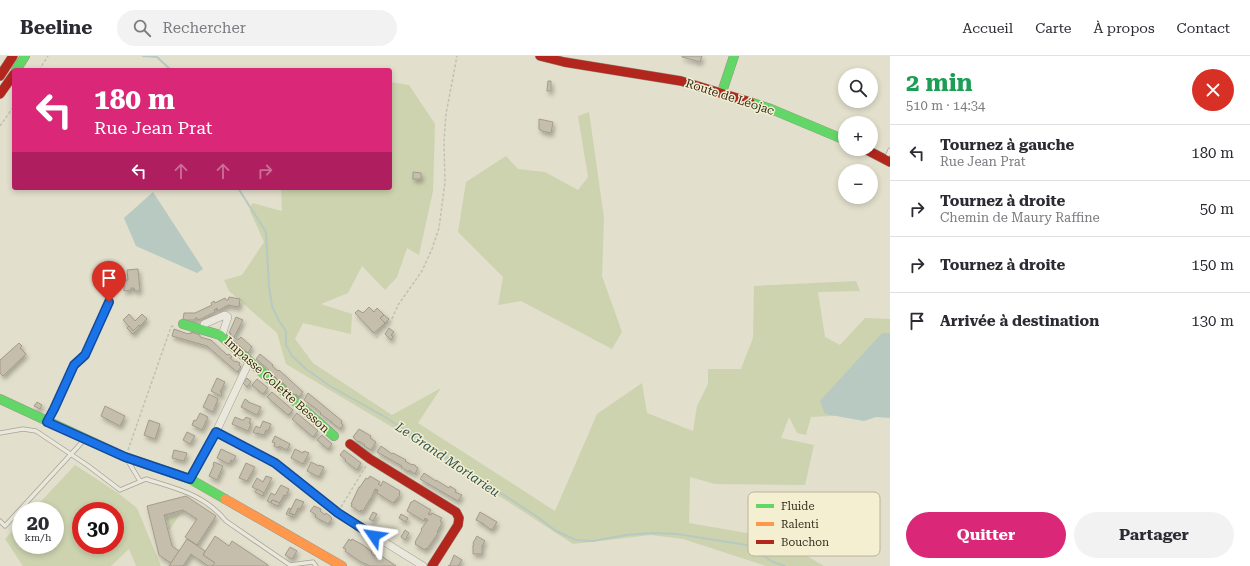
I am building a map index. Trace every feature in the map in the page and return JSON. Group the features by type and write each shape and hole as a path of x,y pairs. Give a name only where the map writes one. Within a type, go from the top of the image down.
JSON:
{"main road":[{"path":"0,76 13,56"},
{"path":"17,68 26,56"},
{"name":"Route de Léojac","path":"540,56 564,62 681,81 722,92 838,137"},
{"path":"722,92 734,56"},
{"path":"0,94 12,77"},
{"path":"878,156 888,161"},
{"name":"Impasse Colette Besson","path":"183,324 220,335 334,436"},
{"path":"0,399 125,457 190,479 342,566"},
{"path":"350,444 370,459 456,512 459,518 458,525 432,566"}],"street":[{"name":"Impasse Colette Besson","path":"204,330 204,324 225,314 228,317 223,332 220,335"},
{"path":"190,479 216,432 249,362"},
{"path":"216,432 275,463 338,513 423,566"}],"lane":[{"path":"888,161 890,150"},
{"path":"47,422 74,365 85,355 109,302"},
{"path":"0,433 23,429 36,431 71,454 120,490 146,479 190,493 218,511 226,521 290,565 313,562 316,566"},
{"path":"0,521 5,526 85,439"},
{"path":"125,457 140,481"}],"path":[{"path":"40,68 48,56"},
{"path":"376,338 391,321 398,305 422,270 432,249 439,228 444,182 446,114 457,56"},
{"path":"0,126 12,109"},
{"path":"125,457 171,327 183,324"},
{"path":"338,513 370,459"}],"green space":[{"path":"392,82 409,85 435,124 433,191 419,255 407,248 397,277 385,290 362,266 348,293 321,304 352,314 351,334 303,323 295,339 313,363 392,415 441,388 418,423 555,511 597,414 642,383 647,413 693,431 697,406 708,384 708,369 741,369 753,338 754,286 856,281 860,291 818,292 825,337 840,345 865,318 890,319 890,413 811,417 806,435 797,433 789,417 781,438 814,445 805,485 715,484 690,477 689,523 748,533 748,556 807,556 824,566 766,566 683,539 651,535 573,544 407,436 286,364 277,333 229,291 224,280 242,275 264,242 250,211 252,203 282,211 281,190 392,190"},
{"path":"589,112 604,218 602,276 622,332 612,349 521,301 498,305 503,277 458,232 466,182 506,156 518,169 545,172 578,190 588,177 578,116"},
{"path":"75,465 118,493 137,508 161,566 136,566 129,549 124,554 124,502 72,502 72,554 124,554 111,566 23,566 15,554 64,554 64,502 40,502"},
{"path":"180,514 169,531 166,518"},
{"path":"12,532 12,550 5,539"}],"shaded area":[{"path":"153,192 203,269 197,273 136,246 124,218"},
{"path":"882,333 890,333 890,418 876,417 864,421 825,414 820,401"}],"building":[{"path":"682,56 702,56 700,62"},
{"path":"548,81 551,81 551,91 547,91"},
{"path":"539,119 553,122 551,133 539,129"},
{"path":"413,172 421,173 421,179 413,179"},
{"path":"138,269 140,291 135,291 134,288 131,288 131,290 124,291 124,280 128,280 127,270"},
{"path":"229,297 240,299 239,307 228,305 218,311 217,308 214,310 215,312 198,320 195,318 195,320 183,320 184,313 195,313 212,305 211,303 214,301 215,303 225,298 228,300"},
{"path":"369,307 374,312 377,308 384,315 380,318 385,323 374,333 355,313 358,310 363,313"},
{"path":"129,314 135,321 142,314 147,319 133,331 123,320"},
{"path":"384,315 389,319 385,323 380,318"},
{"path":"236,317 243,320 234,337 238,340 241,337 252,347 248,353 229,338 231,333 229,333"},
{"path":"139,325 140,326 133,334 127,328 129,326 133,331"},
{"path":"389,328 394,332 391,335 393,337 391,340 385,334"},
{"path":"174,329 188,334 191,334 191,332 200,335 200,337 211,340 227,355 229,354 232,357 230,358 235,362 240,363 239,365 241,367 237,372 207,346 172,336"},
{"path":"19,343 22,346 20,348 26,354 3,376 0,373 0,360"},
{"path":"260,354 303,392 299,397 296,394 295,396 289,391 290,390 280,380 279,381 267,372 269,370 256,359"},
{"path":"217,378 225,382 220,392 222,393 221,396 211,391"},
{"path":"247,378 251,382 247,387 243,383"},
{"path":"257,379 268,388 263,394 252,385"},
{"path":"272,392 293,410 288,415 267,397"},
{"path":"308,393 342,421 341,423 343,425 340,429 304,400"},
{"path":"209,394 218,399 213,412 203,407"},
{"path":"245,399 248,402 261,407 257,415 241,407"},
{"path":"37,402 42,405 40,409 34,406"},
{"path":"105,406 125,416 120,426 101,416"},
{"path":"200,413 208,417 202,430 192,425"},
{"path":"297,413 318,431 313,437 292,419"},
{"path":"235,417 242,420 246,417 251,419 249,423 251,424 248,431 232,424"},
{"path":"149,420 160,424 155,439 144,435"},
{"path":"263,421 271,424 268,431 266,430 264,435 253,432 256,426 260,428"},
{"path":"359,429 371,436 370,438 376,442 371,450 353,437"},
{"path":"187,432 195,436 190,444 183,440"},
{"path":"322,435 332,444 328,449 317,440"},
{"path":"275,436 290,444 287,450 279,446 278,448 274,446 275,443 272,442"},
{"path":"381,446 392,454 393,453 416,466 418,468 415,474 409,470 409,472 401,467 402,466 377,452"},
{"path":"221,449 236,456 229,464 217,458"},
{"path":"295,449 303,453 304,451 309,453 303,464 291,458"},
{"path":"174,450 187,453 184,461 172,458"},
{"path":"344,450 361,463 357,470 340,455"},
{"path":"214,462 223,466 217,480 209,476"},
{"path":"311,462 324,467 319,477 307,471"},
{"path":"246,463 255,467 247,481 239,478"},
{"path":"424,473 449,488 450,486 456,490 455,492 462,495 458,501 420,479"},
{"path":"266,476 272,478 264,493 252,487 257,478 263,482"},
{"path":"370,476 380,482 378,484 381,486 383,481 400,491 400,495 393,503 377,493 378,490 375,489 371,499 363,511 361,510 360,512 351,506 351,504 359,487 366,478 368,479"},
{"path":"281,485 289,489 286,496 284,495 280,503 272,500 271,503 267,501 271,493 275,495"},
{"path":"257,489 264,493 263,496 255,492"},
{"path":"186,496 216,516 197,545 185,537 197,519 183,510 164,515 172,546 179,551 171,563 159,555 147,506"},
{"path":"296,499 304,502 300,509 298,508 295,515 289,513"},
{"path":"272,500 280,503 278,506 271,503"},
{"path":"414,500 431,510 428,514 431,515 432,513 442,518 440,521 442,523 437,532 438,533 425,550 415,544 415,542 422,530 421,529 428,520 425,518 424,521 407,511 411,502"},
{"path":"314,506 321,509 320,511 325,515 326,513 330,516 332,519 328,524 315,517 316,515 310,511"},
{"path":"289,508 291,509 289,513 293,515 292,517 286,514"},
{"path":"373,512 377,514 373,521 369,519"},
{"path":"480,512 497,522 492,530 476,520"},
{"path":"401,514 408,518 406,522 399,518"},
{"path":"405,530 409,533 405,540 401,537"},
{"path":"215,536 229,546 232,541 268,566 212,566 215,563 203,555"},
{"path":"477,536 485,541 482,546 482,554 473,554 473,543"},
{"path":"187,539 205,551 203,555 215,563 212,566 208,566 191,554 183,566 169,566"},
{"path":"349,539 363,545 375,556 376,554 380,555 396,566 370,566 361,562 343,548"},
{"path":"290,547 297,551 292,559 285,555"},
{"path":"454,555 462,560 458,566 448,566 450,565"}],"waterway":[{"name":"Le Grand Mortarieu","path":"143,56 157,57 169,68"},
{"name":"Le Grand Mortarieu","path":"239,190 266,232 269,286 272,306 279,321 286,331 286,345 292,356 306,369 330,386 385,417 539,518 556,531 576,540 593,541 626,535 652,533 677,534 748,546"},
{"name":"Le Grand Mortarieu","path":"764,556 773,562 785,566"}],"traffic: fast":[{"path":"17,68 25,56"},
{"path":"722,92 734,56"},
{"path":"750,102 771,109 838,137"},
{"path":"183,324 220,335 334,436"},
{"path":"0,399 125,457 190,479 225,499"}],"traffic: slow":[{"path":"225,499 342,566"}],"traffic: jam":[{"path":"0,76 13,56"},
{"path":"540,56 564,62 681,81 750,102"},
{"path":"0,94 12,77"},
{"path":"878,156 890,162"},
{"path":"350,444 370,459 456,512 459,518 458,525 432,566"}],"route":[{"path":"109,302 85,355 74,365 47,422 125,457 190,479 216,432 275,463 338,513 374,536"}]}
